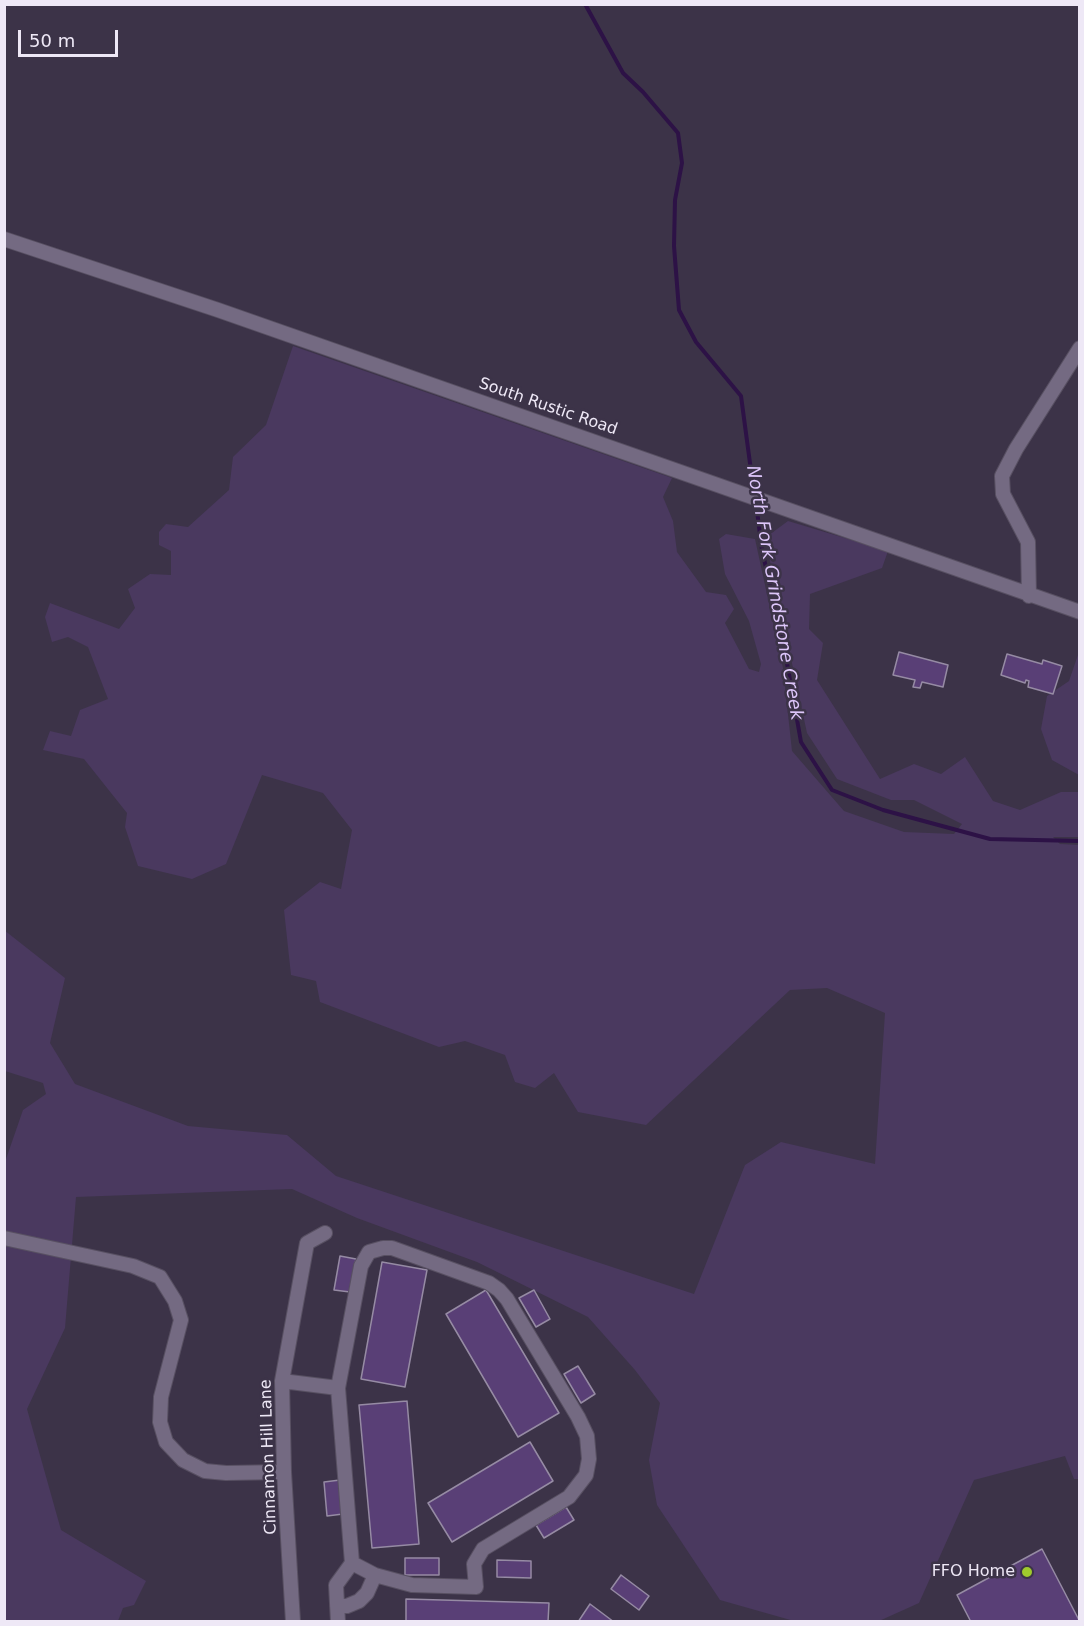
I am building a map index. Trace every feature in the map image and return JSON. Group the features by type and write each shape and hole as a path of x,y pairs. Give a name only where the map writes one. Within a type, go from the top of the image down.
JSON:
{"street":[{"name":"South Rustic Road","path":"4,239 207,306 1080,612"},
{"path":"1029,596 1028,542 1003,494 1002,476 1016,449 1080,348"},
{"name":"Cinnamon Hill Lane","path":"293,1622 284,1472 282,1381 307,1243 325,1233"},
{"path":"4,1238 134,1266 160,1277 175,1300 181,1320 161,1397 160,1422 166,1442 183,1460 205,1471 284,1472"},
{"path":"338,1622 336,1585 352,1563 338,1388 361,1266 369,1252 392,1248 489,1283 499,1290 526,1329 578,1417 587,1436 589,1459 586,1475 569,1497 483,1549 474,1564 476,1587 412,1585 375,1575 352,1563"},
{"path":"282,1381 338,1388"},
{"path":"337,1606 347,1606 358,1601 367,1593 375,1575"}],"shaded area":[{"path":"293,346 672,478 663,497 673,521 677,552 706,592 726,595 734,609 725,623 749,669 759,672 761,664 749,621 725,574 719,539 726,534 755,539 783,668 792,751 844,811 904,832 954,834 962,824 914,800 891,800 837,779 807,733 765,538 788,521 888,551 882,568 810,594 809,629 823,643 817,680 880,779 914,764 941,774 965,757 993,801 1020,810 1061,792 1079,792 1079,837 1053,837 1060,844 1080,845 1079,1479 1074,1479 1065,1456 974,1480 919,1603 879,1621 794,1621 720,1600 657,1505 649,1460 660,1403 635,1370 588,1317 477,1262 357,1218 292,1189 76,1197 65,1328 27,1409 61,1530 146,1581 134,1605 123,1608 118,1621 5,1621 5,1162 23,1110 46,1094 43,1083 5,1071 4,930 65,978 50,1043 75,1084 188,1126 287,1135 336,1176 694,1294 745,1165 781,1142 875,1164 885,1013 827,988 790,990 646,1125 578,1112 554,1073 535,1088 515,1082 505,1055 465,1041 439,1047 320,1002 316,981 291,975 284,910 320,882 341,889 352,830 323,793 262,775 226,864 192,879 138,866 125,827 127,813 84,759 43,750 50,731 71,736 80,710 108,699 88,647 68,637 52,642 45,617 50,603 119,629 135,608 128,589 150,574 171,575 171,551 159,545 159,532 166,524 188,527 229,490 233,457 266,425"},
{"path":"1079,652 1079,775 1052,760 1041,729 1047,696 1069,681"}],"building":[{"path":"899,652 948,665 943,687 922,682 920,688 913,687 915,680 893,675"},
{"path":"1007,654 1042,664 1043,660 1062,666 1053,694 1028,687 1029,681 1026,680 1025,683 1001,675"},
{"path":"340,1256 356,1259 350,1292 334,1290"},
{"path":"382,1262 427,1270 405,1387 361,1379"},
{"path":"486,1290 559,1413 518,1437 446,1314"},
{"path":"534,1290 550,1319 536,1327 519,1298"},
{"path":"578,1366 595,1394 581,1403 564,1374"},
{"path":"407,1401 419,1544 372,1548 359,1405"},
{"path":"530,1442 553,1481 452,1542 428,1503"},
{"path":"340,1480 343,1514 327,1516 324,1482"},
{"path":"566,1507 574,1520 544,1538 536,1525"},
{"name":"FFO Home","path":"1042,1549 1080,1622 971,1622 957,1595"},
{"path":"405,1558 439,1558 439,1575 405,1575"},
{"path":"497,1560 531,1561 531,1578 497,1577"},
{"path":"621,1575 649,1596 639,1610 611,1589"},
{"path":"406,1599 549,1603 548,1622 406,1622"},
{"path":"590,1604 614,1622 578,1622"}],"waterway":[{"name":"North Fork Grindstone Creek","path":"585,4 623,73 643,92 678,133 682,163 675,200 674,246 679,310 696,342 741,396 754,493"},
{"name":"North Fork Grindstone Creek","path":"756,503 762,550 785,652 801,742 832,790 883,810 990,839 1080,841"}],"place":[{"name":"FFO Home","path":"1027,1572"}]}
